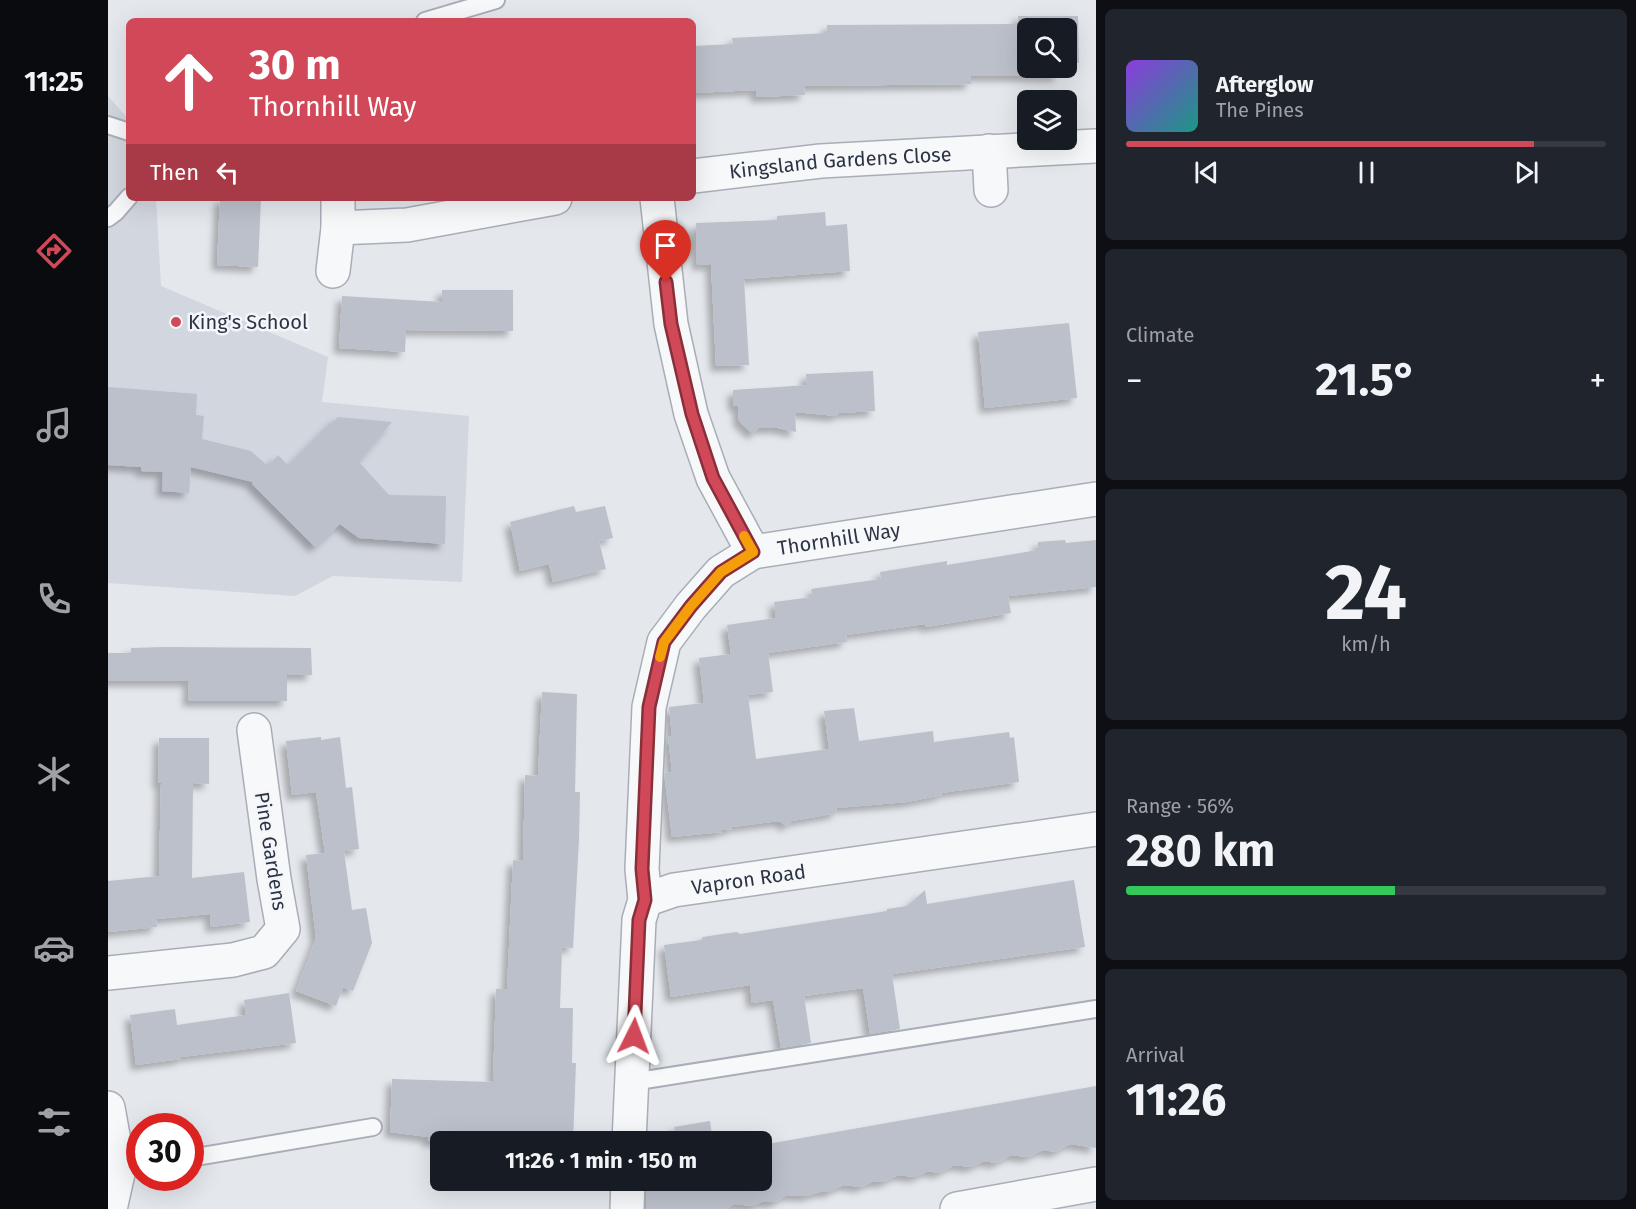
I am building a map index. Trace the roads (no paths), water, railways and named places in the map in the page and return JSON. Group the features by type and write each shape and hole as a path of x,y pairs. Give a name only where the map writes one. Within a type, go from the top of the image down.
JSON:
{"street":[{"name":"Kingsland Gardens Close","path":"696,176 821,161 1095,146"},
{"path":"989,151 991,190"},
{"path":"333,271 338,213 407,225 539,201"},
{"path":"657,201 671,324 692,414 713,478 753,552"},
{"name":"Thornhill Way","path":"645,900 642,869 649,707 664,642 721,572 753,552 1096,499"},
{"name":"Pine Gardens","path":"108,973 233,960 253,955 264,952 283,929 254,730"},
{"name":"Vapron Road","path":"645,900 674,890 1096,829"},
{"path":"630,1131 639,920 645,900"},
{"path":"108,1108 122,1169 110,1209"},
{"path":"957,1209 1096,1184"},
{"path":"627,1209 628,1191"}],"lane":[{"path":"435,18 496,0"},
{"path":"108,125 126,131"},
{"path":"108,218 126,200"},
{"path":"632,1082 1096,1009"},
{"path":"204,1156 373,1127"}],"place":[{"name":"King's School","path":"176,322"}]}
